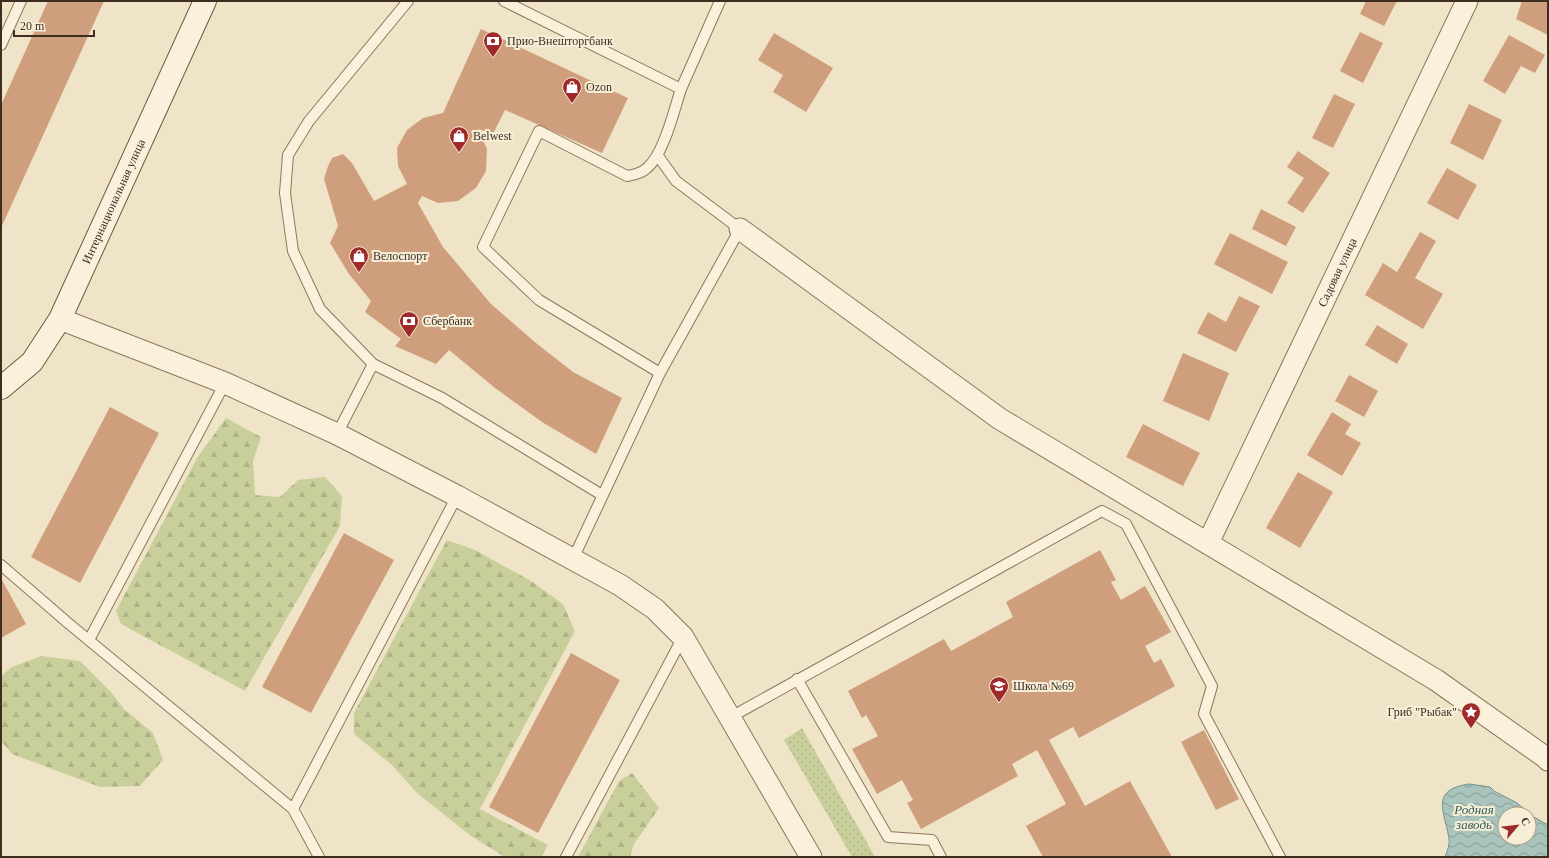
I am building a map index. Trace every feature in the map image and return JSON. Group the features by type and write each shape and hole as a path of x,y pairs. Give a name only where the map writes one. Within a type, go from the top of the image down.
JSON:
{"main road":[{"name":"Интернациональная улица","path":"1,388 32,362 60,319 205,1"}],"street":[{"name":"Садовая улица","path":"1208,543 1467,1"},
{"path":"740,229 1000,419 1436,680 1548,760"},
{"path":"60,319 225,383 338,434 457,496 620,585 654,609 683,637 811,857"}],"lane":[{"path":"1,45 21,1"},
{"path":"408,1 309,121 288,155 285,193 292,251 320,309 373,364 442,398 602,495"},
{"path":"504,1 682,89"},
{"path":"660,372 539,300 483,247 539,131 627,176 636,174 647,168 658,156 682,89 720,1"},
{"path":"573,559 660,372 740,229 676,181 658,156"},
{"path":"338,434 373,364"},
{"path":"89,640 225,383"},
{"path":"293,809 457,496"},
{"path":"729,718 1102,511 1126,524 1212,686 1204,714 1280,857"},
{"path":"1,565 293,809 319,857"},
{"path":"566,857 683,637"},
{"path":"797,679 888,838 932,840 941,857"}],"green space":[{"path":"226,418 261,437 253,461 255,495 280,497 298,480 325,477 342,496 340,526 245,691 121,624 116,611 197,458"},
{"path":"447,540 475,550 531,581 563,604 575,631 480,809 548,845 541,857 505,857 471,836 418,794 392,765 354,734 354,713"},
{"path":"41,656 80,661 111,692 124,709 153,733 163,760 140,786 100,787 12,754 1,741 1,676 12,667"},
{"path":"802,728 875,857 852,857 784,740"},
{"path":"632,773 659,808 634,844 630,857 578,857 619,781"}],"water":[{"name":"Родная заводь","path":"1469,784 1490,787 1494,791 1517,803 1520,806 1497,806 1497,846 1537,846 1537,819 1548,825 1548,857 1445,857 1449,841 1442,804 1448,791 1456,787"}],"building":[{"path":"48,1 104,1 1,228 1,105"},
{"path":"1366,1 1397,1 1384,26 1360,14"},
{"path":"1522,1 1548,1 1548,35 1516,19"},
{"path":"481,29 628,98 602,153 505,110 493,134 478,129 487,149 486,171 476,188 458,201 438,203 422,196 418,203 443,247 491,304 536,343 573,372 622,398 596,454 542,422 495,388 449,350 436,364 395,346 401,339 365,312 371,301 349,274 330,243 338,226 324,179 332,158 343,154 352,163 374,201 407,184 398,166 397,148 407,130 423,118 443,113"},
{"path":"1360,32 1383,43 1363,83 1340,71"},
{"path":"774,33 833,68 806,112 773,92 783,75 758,60"},
{"path":"1509,35 1545,55 1535,73 1521,66 1505,94 1483,81"},
{"path":"1334,94 1355,104 1333,148 1312,138"},
{"path":"1469,104 1502,120 1483,160 1450,143"},
{"path":"1298,151 1330,173 1303,213 1287,203 1304,178 1287,167"},
{"path":"1447,168 1477,185 1458,220 1427,203"},
{"path":"1261,209 1296,227 1286,246 1252,229"},
{"path":"1420,232 1436,241 1415,278 1443,294 1423,329 1365,295 1383,263 1397,272"},
{"path":"1230,233 1288,262 1272,294 1214,264"},
{"path":"1239,296 1260,306 1236,352 1197,333 1208,312 1226,322"},
{"path":"1377,325 1408,344 1397,364 1365,345"},
{"path":"1183,353 1229,373 1209,421 1163,401"},
{"path":"1349,375 1378,391 1364,417 1335,401"},
{"path":"110,407 159,433 80,583 31,557"},
{"path":"1332,412 1351,424 1345,434 1361,443 1342,476 1307,455"},
{"path":"1143,424 1200,453 1183,486 1126,457"},
{"path":"1298,472 1333,492 1300,548 1266,528"},
{"path":"344,533 394,560 311,713 262,687"},
{"name":"Школа №69","path":"1100,550 1116,580 1111,582 1121,600 1145,586 1171,632 1145,646 1154,663 1161,659 1175,686 1079,738 1073,727 1049,740 1085,806 1130,781 1172,857 1043,857 1026,826 1066,804 1037,750 1012,764 1018,776 921,829 907,803 913,800 902,780 877,794 852,749 878,736 866,715 862,718 848,691 944,639 951,651 1013,617 1006,602"},
{"path":"1,578 26,624 1,638"},
{"path":"571,653 620,680 538,833 489,807"},
{"path":"1204,730 1239,799 1216,810 1181,742"}],"place":[{"name":"Прио-Внешторгбанк","path":"493,58"},
{"name":"Ozon","path":"572,104"},
{"name":"Belwest","path":"459,153"},
{"name":"Велоспорт","path":"359,273"},
{"name":"Сбербанк","path":"409,338"},
{"name":"Школа №69","path":"999,703"},
{"name":"Гриб \"Рыбак\"","path":"1471,729"}]}
